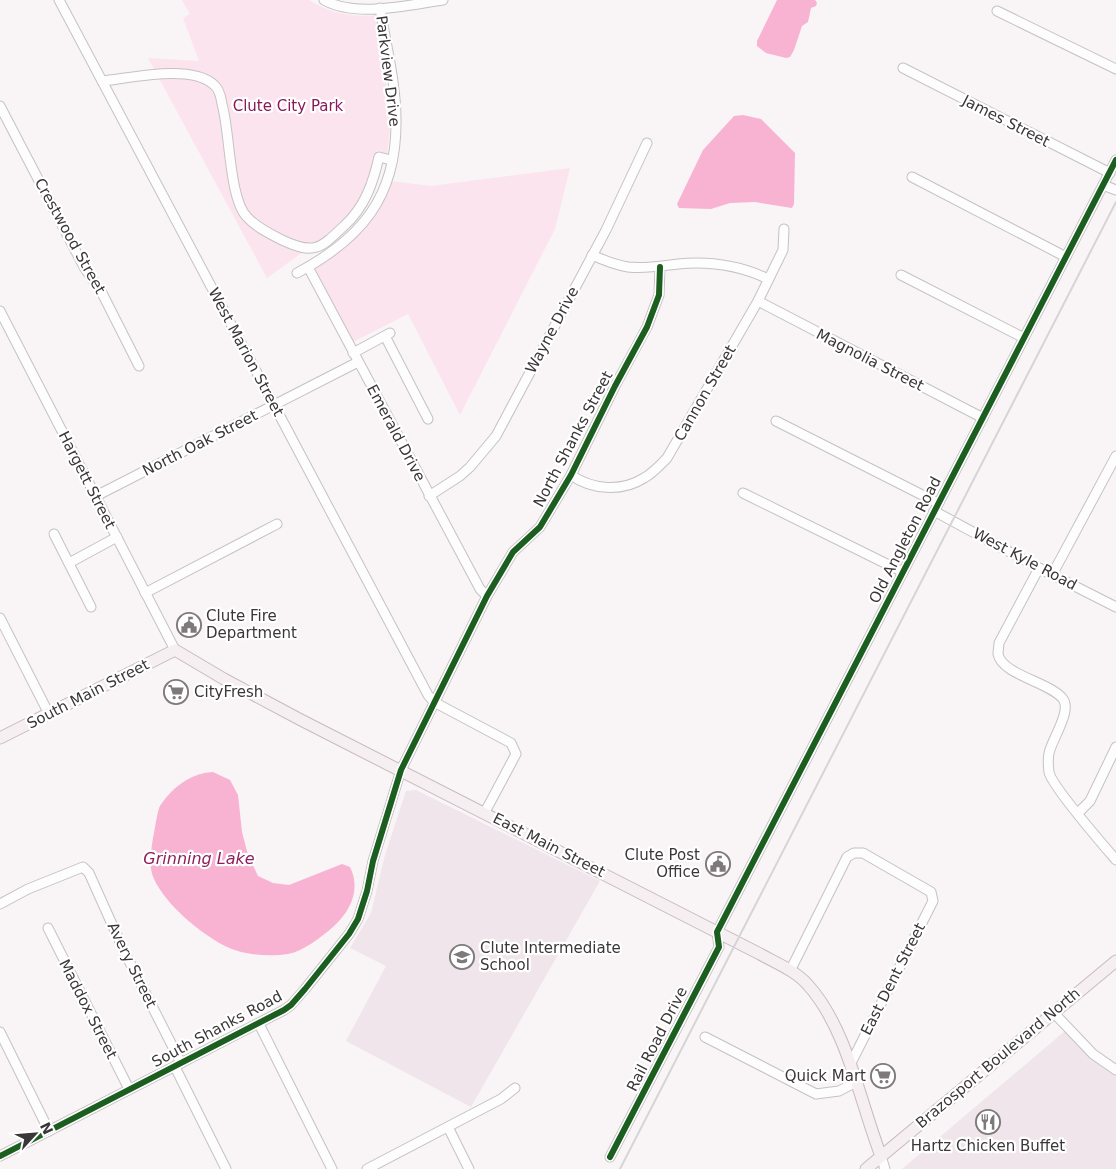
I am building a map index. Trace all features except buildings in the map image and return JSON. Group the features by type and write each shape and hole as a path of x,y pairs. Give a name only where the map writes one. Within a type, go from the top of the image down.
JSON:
{"main road":[{"name":"East Main Street","path":"175,650 224,679 790,971 807,984 830,1019 850,1065 881,1156"},
{"name":"South Main Street","path":"0,738 175,650"},
{"name":"Brazosport Boulevard North","path":"866,1169 1116,961"}],"street":[{"name":"West Marion Street","path":"59,0 428,695 434,702"},
{"path":"324,0 341,6 363,9 443,0"},
{"name":"Parkview Drive","path":"297,273 338,248 358,230 380,196 388,177 392,160 396,120 380,8"},
{"path":"997,11 1116,69"},
{"name":"James Street","path":"904,68 1110,172"},
{"path":"102,81 180,73 206,79 216,86 224,110 238,204 247,218 271,235 292,245 316,249 323,246 347,224 363,203 372,186 380,157 392,160"},
{"name":"Crestwood Street","path":"0,106 84,267 102,293 139,366"},
{"name":"Wayne Drive","path":"429,496 470,467 492,442 606,230 647,143"},
{"name":"Old Angleton Road","path":"717,932 1116,160"},
{"path":"912,176 1066,256"},
{"path":"1103,185 1116,190"},
{"name":"Cannon Street","path":"571,475 579,481 591,485 618,488 637,482 654,471 667,458 758,301 779,260 783,250 784,229"},
{"path":"592,255 627,267 660,267 692,263 725,265 745,269 768,279"},
{"name":"Emerald Drive","path":"308,267 429,496 480,589 487,596"},
{"name":"North Shanks Street","path":"401,770 487,596 513,552 540,527 571,475 615,386 647,327 659,295 660,267"},
{"path":"901,275 1024,338"},
{"name":"Magnolia Street","path":"758,301 983,418"},
{"name":"Hargett Street","path":"0,311 175,650"},
{"path":"353,353 388,335 428,419"},
{"name":"North Oak Street","path":"96,496 358,362"},
{"name":"West Kyle Road","path":"776,421 936,507 1039,568 1116,607"},
{"path":"1052,575 1116,456"},
{"path":"743,493 903,572"},
{"path":"145,593 277,524"},
{"path":"54,534 91,607"},
{"path":"69,563 117,537"},
{"path":"1039,568 999,643 998,655 1005,666 1056,692 1065,700 1066,711 1049,752 1049,775 1115,858"},
{"path":"0,618 49,714"},
{"path":"434,702 511,743 515,748 516,754 514,759 485,812"},
{"path":"1078,813 1090,801 1116,747"},
{"name":"South Shanks Road","path":"0,1156 259,1024 284,1010 298,997 349,934 358,919 401,770"},
{"name":"East Dent Street","path":"790,971 847,857 854,853 863,852 931,892 932,902 850,1065"},
{"name":"Avery Street","path":"0,904 28,889 83,867 89,873 226,1169"},
{"name":"Maddox Street","path":"48,928 129,1089"},
{"name":"Rail Road Drive","path":"610,1157 719,946 717,932"},
{"path":"1053,1012 1093,1054 1116,1070"},
{"path":"259,1024 332,1169"},
{"path":"0,1032 49,1131"},
{"path":"705,1037 816,1094 839,1091 856,1082"},
{"path":"367,1169 378,1167 501,1099 515,1088"},
{"path":"448,1128 469,1169"},
{"path":"881,1156 885,1169"}],"shaded area":[{"name":"Clute Intermediate School","path":"416,790 600,881 471,1107 346,1041 386,966 350,948 371,913 385,855 406,791"},
{"path":"1065,1031 1075,1041 1116,1071 1116,1169 902,1169"}],"green space":[{"name":"Clute City Park","path":"182,0 309,0 341,14 376,15 391,119 387,154 377,150 369,177 353,216 267,278 148,58 199,61 183,18 190,14"},
{"path":"570,168 555,229 460,415 408,314 353,342 315,269 341,251 361,232 370,221 391,181 431,186"}],"water":[{"path":"777,0 815,0 817,3 816,6 811,8 808,22 802,26 794,50 790,57 786,58 766,53 757,46 757,41"},
{"path":"743,115 761,119 795,153 794,204 792,208 755,202 730,203 711,209 679,208 677,204 703,150 734,116"},
{"name":"Grinning Lake","path":"213,772 230,780 238,795 242,832 248,855 258,876 273,883 289,885 342,864 350,867 355,883 352,899 345,914 333,927 300,950 288,954 264,955 247,953 225,946 205,934 175,908 159,889 154,879 151,869 151,854 160,806 186,780"}],"railway":[{"path":"620,1169 1116,202"}],"cycle path":[{"path":"610,1157 719,947 717,932 1116,160"},
{"path":"0,1156 284,1010 305,989 349,934 358,919 367,891 373,861 401,770 487,596 513,552 540,527 571,475 615,386 647,327 659,295 660,267"}],"place":[{"name":"Clute Fire Department","path":"189,625"},
{"name":"CityFresh","path":"176,692"},
{"name":"Clute Post Office","path":"718,864"},
{"name":"Clute Intermediate School","path":"462,957"},
{"name":"Quick Mart","path":"883,1076"},
{"name":"Hartz Chicken Buffet","path":"988,1122"}]}
